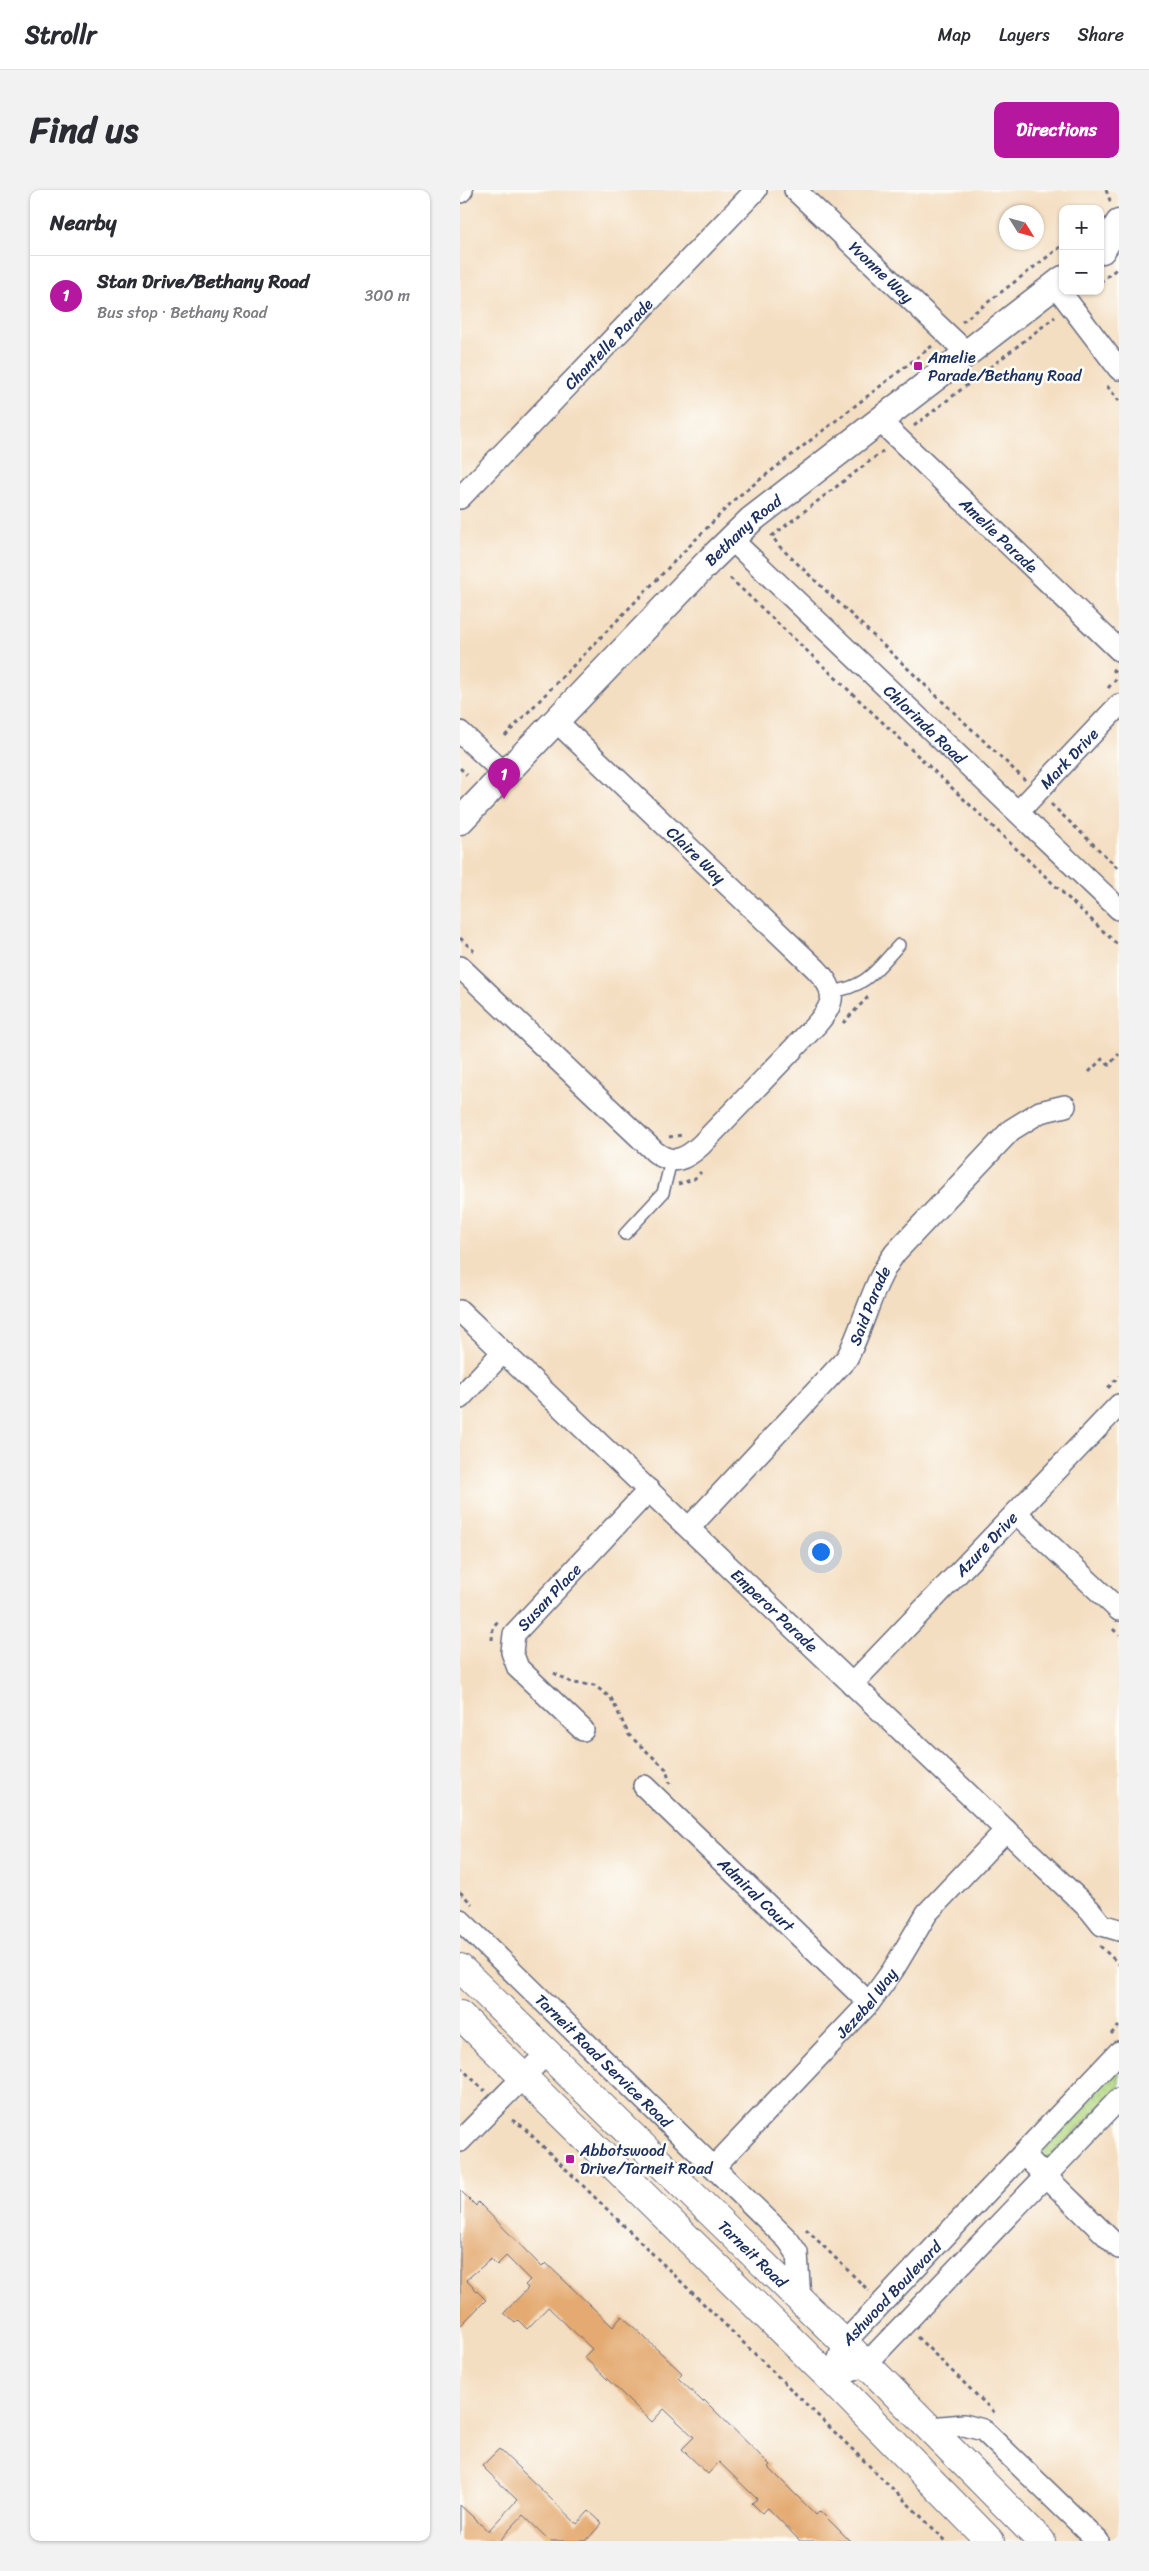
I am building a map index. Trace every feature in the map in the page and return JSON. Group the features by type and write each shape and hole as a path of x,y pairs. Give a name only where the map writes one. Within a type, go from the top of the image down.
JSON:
{"main road":[{"name":"Tarneit Road","path":"460,1968 866,2364 1041,2541"},
{"name":"Tarneit Road","path":"460,2015 832,2380 990,2541"}],"street":[{"name":"Chantelle Parade","path":"460,498 756,190"},
{"name":"Yvonne Way","path":"795,190 966,352"},
{"path":"1110,252 1119,223"},
{"name":"Bethany Road","path":"460,821 730,539 772,502 1059,282"},
{"path":"1068,295 1119,369"},
{"name":"Amelie Parade","path":"879,420 1119,650"},
{"name":"Chlorinda Road","path":"730,539 1119,909"},
{"name":"Mark Drive","path":"1018,812 1048,798 1119,705"},
{"name":"Claire Way","path":"556,721 816,969 830,985 832,992"},
{"path":"460,732 505,774"},
{"path":"469,961 655,1152 663,1159 671,1161 679,1161 695,1151 816,1025 831,1006 832,992"},
{"name":"Said Parade","path":"689,1528 847,1358 857,1338 882,1270 895,1253 1011,1130 1040,1112 1065,1106"},
{"name":"Emperor Parade","path":"460,1311 1090,1910 1102,1925 1119,1930"},
{"path":"460,1398 503,1352"},
{"name":"Azure Drive","path":"852,1684 1119,1405"},
{"name":"Susan Place","path":"583,1730 518,1668 512,1652 514,1634 649,1490"},
{"path":"1016,1513 1119,1610"},
{"name":"Admiral Court","path":"644,1786 869,2003"},
{"name":"Jezebel Way","path":"714,2167 869,2003 893,1970 927,1913 1006,1830"},
{"name":"Emperor Parade","path":"1090,1910 1101,1915 1119,1918"},
{"name":"Tarneit Road Service Road","path":"460,1920 795,2248 800,2300"},
{"name":"Ashwood Boulevard","path":"832,2380 844,2343 1119,2052"},
{"path":"460,2141 547,2053"},
{"name":"Ashwood Boulevard","path":"832,2380 866,2364 1119,2100"},
{"path":"1022,2154 1119,2248"},
{"path":"930,2428 964,2426 983,2430 1098,2541"}],"lane":[{"path":"832,992 856,986 869,977 899,945"},
{"path":"625,1234 663,1193 671,1161"}],"path":[{"path":"1104,270 1110,252"},
{"path":"914,426 1055,317"},
{"path":"882,451 772,536 779,546 1048,798 1119,869"},
{"path":"730,578 1119,946"},
{"path":"460,768 468,775"},
{"path":"460,938 469,961"},
{"path":"841,1025 868,997 856,986"},
{"path":"1090,1072 1102,1059 1109,1065 1119,1054"},
{"path":"668,1137 682,1136 689,1129"},
{"path":"667,1183 684,1183 694,1179 708,1165"},
{"path":"492,1648 493,1627 502,1617"},
{"path":"549,1669 572,1683 594,1685 611,1698 629,1735 666,1769 671,1787"},
{"path":"1098,1944 1119,1964"},
{"path":"460,2066 484,2091"},
{"path":"512,2120 522,2126 946,2541"}],"green space":[{"path":"1119,2064 1119,2089 1048,2159 1044,2158 1039,2150"}],"building":[{"path":"460,2190 476,2206 478,2202 542,2267 546,2263 613,2327 622,2316 682,2373 678,2378 703,2402 704,2400 770,2465 768,2467 816,2515 820,2511 850,2541 800,2541 768,2508 762,2513 752,2503 757,2499 719,2462 708,2474 682,2449 694,2437 664,2409 652,2422 584,2357 592,2349 548,2307 527,2329 518,2320 515,2323 504,2313 528,2288 525,2285 530,2280 506,2256 497,2265 491,2259 466,2280 486,2300 460,2326"},
{"path":"499,2449 577,2524 589,2511 602,2523 586,2541 550,2541 523,2515 499,2541 460,2541 460,2505 488,2531 517,2500 482,2466"}],"place":[{"name":"Amelie Parade/Bethany Road","path":"918,366"},
{"name":"Stan Drive/Bethany Road","path":"504,799"},
{"name":"Abbotswood Drive/Tarneit Road","path":"570,2159"}]}
